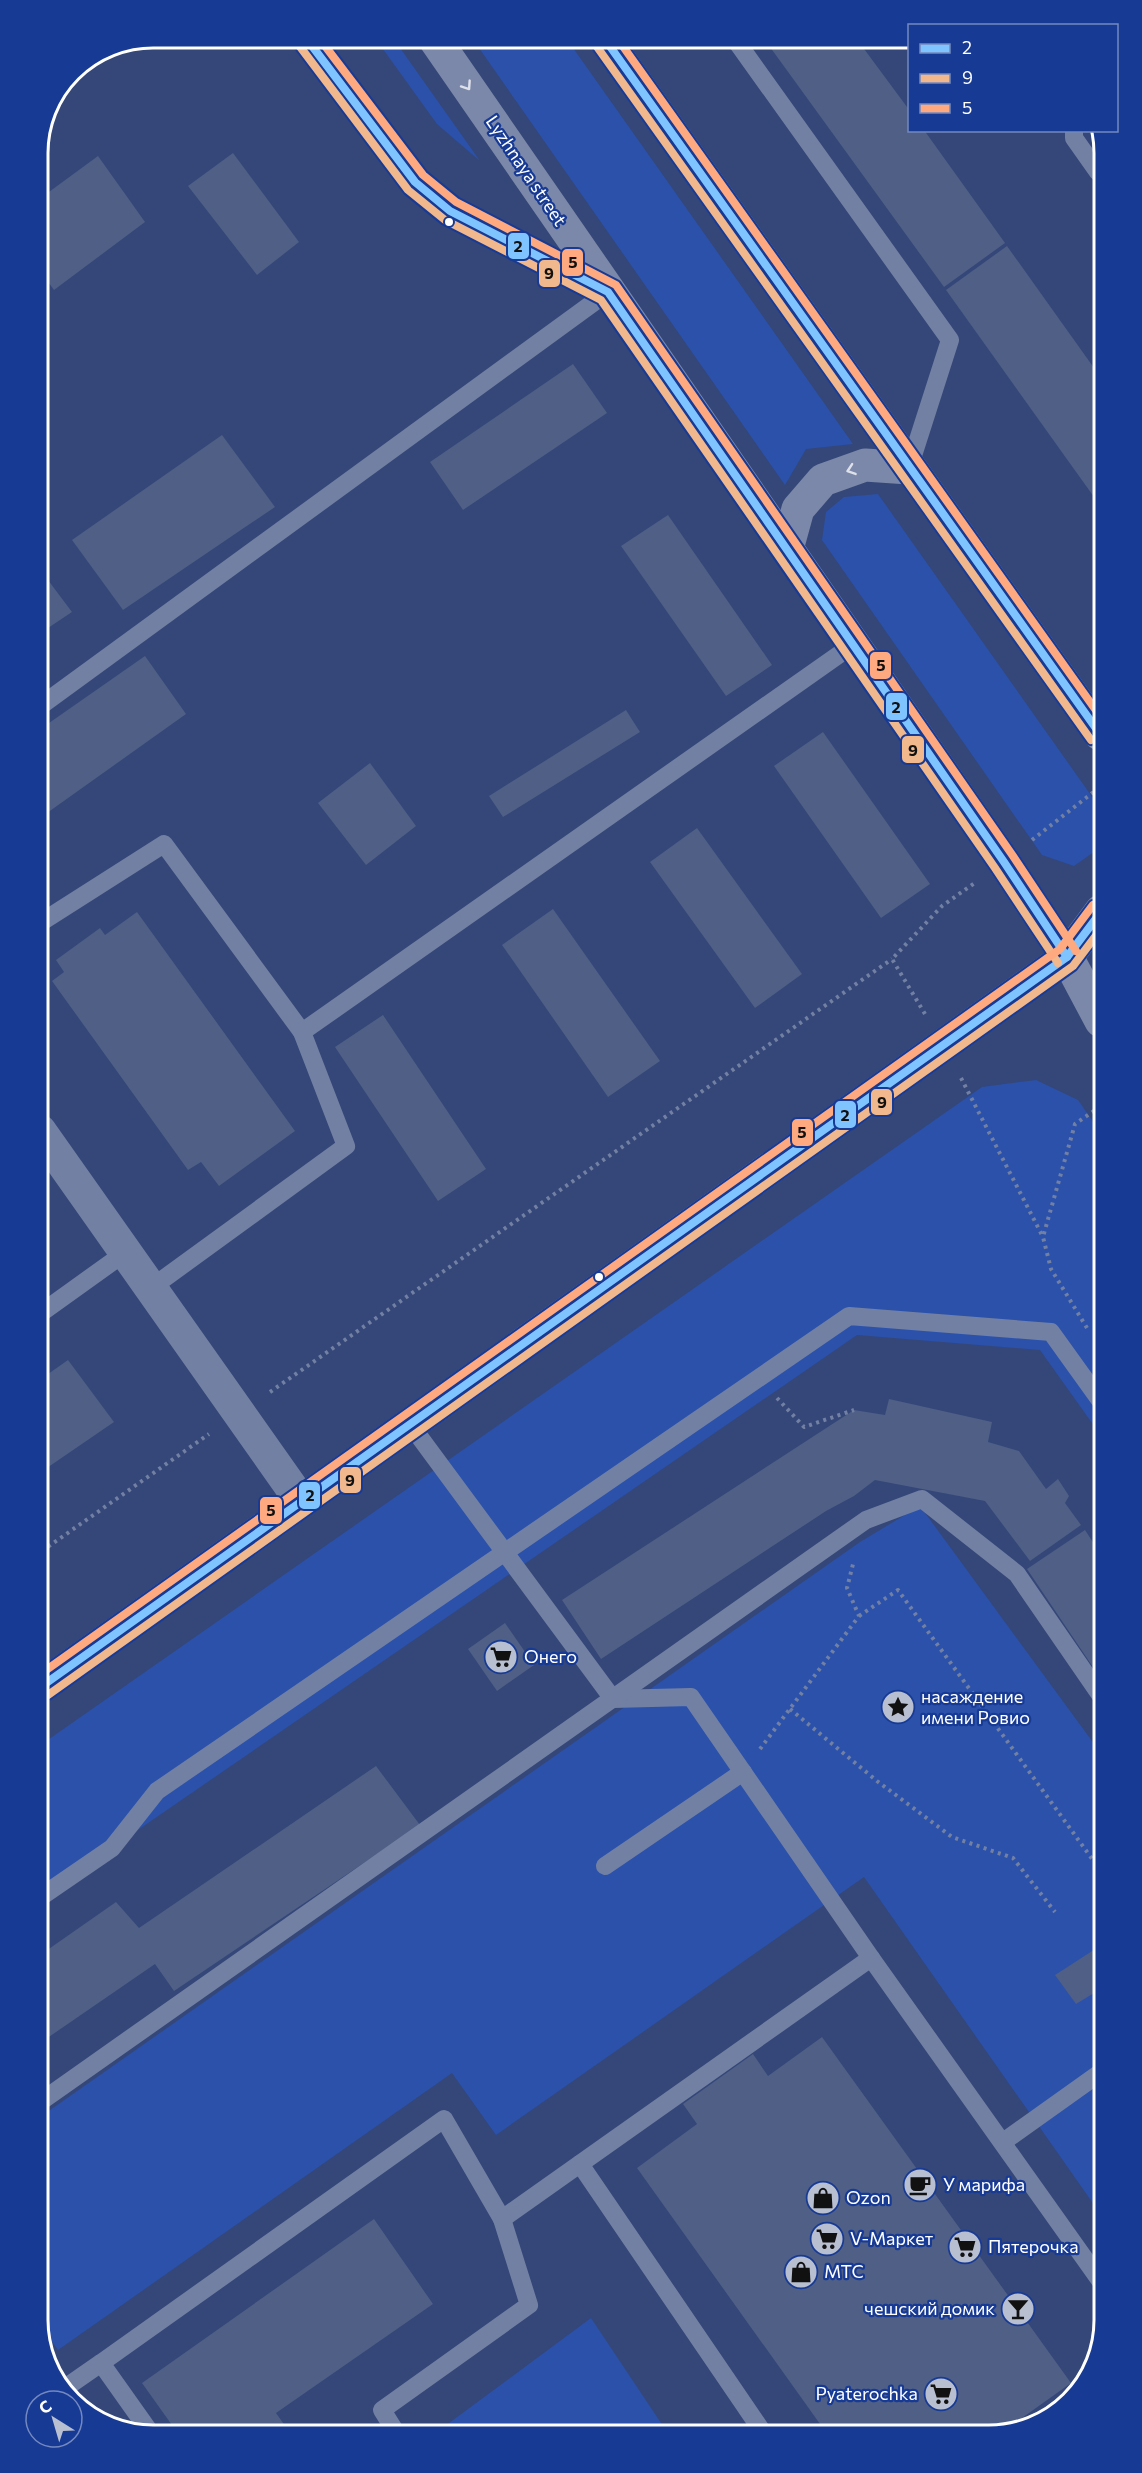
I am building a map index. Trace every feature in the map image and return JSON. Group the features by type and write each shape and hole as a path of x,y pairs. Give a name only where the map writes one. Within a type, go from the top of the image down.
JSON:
{"main road":[{"name":"Lyzhnaya street","path":"441,48 1005,862 1067,957 1094,1008"},
{"path":"611,48 1094,726"},
{"path":"787,549 798,509 823,480 865,465 909,468"},
{"path":"48,1682 1067,957 1094,920"}],"street":[{"path":"48,1142 302,1501"}],"lane":[{"path":"48,700 608,292 450,211 415,182 314,48"},
{"path":"741,48 950,340 909,468"},
{"path":"1074,132 1074,138 1094,166"},
{"path":"302,1032 854,644"},
{"path":"48,918 164,844 302,1032 346,1146 151,1288"},
{"path":"48,1308 126,1252"},
{"path":"48,1892 112,1848 158,1791 849,1316 1051,1332 1094,1391"},
{"path":"410,1425 613,1699"},
{"path":"48,2096 866,1520 922,1499 1017,1574 1094,1686"},
{"path":"613,1699 691,1697 871,1958 1094,2272"},
{"path":"605,1866 743,1772"},
{"path":"502,2219 871,1958"},
{"path":"1003,2142 1094,2077"},
{"path":"70,2384 444,2119 502,2219 529,2305 382,2410 392,2425"},
{"path":"580,2164 758,2425"},
{"path":"101,2363 145,2425"}],"path":[{"path":"48,1547 892,959"},
{"path":"1090,1334 1051,1269 1043,1237 1075,1124 1094,1112"},
{"path":"758,1378 804,1427 854,1410"},
{"path":"859,1616 847,1588 866,1520"},
{"path":"743,1772 859,1616 898,1590 1094,1862"},
{"path":"790,1709 877,1781 952,1837 1013,1858 1055,1912"}],"shaded area":[{"path":"382,48 400,48 480,161 437,124"},
{"path":"479,48 573,48 853,444 806,449 785,485"},
{"path":"878,494 1094,800 1094,852 1074,866 1042,855 822,540 826,512 844,497"},
{"path":"1036,1080 1078,1100 1094,1123 1094,1426 1040,1350 857,1335 48,1892 48,1740 982,1087"},
{"path":"920,1506 1094,1744 1094,2205 864,1877 496,2135 452,2073 58,2350 50,2338 48,2320 48,2111 860,1542"},
{"path":"591,2318 662,2425 446,2425"}],"building":[{"path":"771,48 863,48 908,108 908,132 925,132 1005,243 944,287"},
{"path":"233,153 299,242 257,275 188,186"},
{"path":"98,156 145,222 54,290 48,282 48,193"},
{"path":"1007,246 1094,368 1094,497 946,290"},
{"path":"573,364 607,413 463,510 430,462"},
{"path":"222,435 275,507 123,610 72,540"},
{"path":"668,515 772,665 726,696 621,546"},
{"path":"48,580 72,612 48,628"},
{"path":"145,656 186,714 48,812 48,724"},
{"path":"626,710 640,732 503,817 489,796"},
{"path":"823,732 930,884 881,918 774,766"},
{"path":"370,763 416,826 366,865 318,803"},
{"path":"697,828 802,974 755,1008 650,862"},
{"path":"553,909 660,1061 608,1097 502,945"},
{"path":"137,912 295,1131 219,1186 201,1162 188,1170 52,981 64,972 56,960 100,928 105,935"},
{"path":"383,1015 486,1169 438,1201 335,1047"},
{"path":"68,1360 114,1422 48,1467 48,1374"},
{"path":"889,1399 992,1422 988,1442 1019,1451 1046,1489 1058,1479 1069,1496 1065,1503 1081,1525 1030,1561 985,1501 875,1480 854,1496 826,1511 601,1659 562,1600 854,1410 885,1415"},
{"path":"1085,1530 1094,1544 1094,1669 1027,1569"},
{"name":"Онего","path":"505,1623 534,1665 497,1691 468,1649"},
{"path":"376,1766 420,1825 174,1991 155,1964 48,2038 48,1950 116,1902 139,1928"},
{"path":"1094,1950 1094,1993 1076,2004 1055,1975"},
{"name":"V-Маркет","path":"822,2037 1071,2383 1019,2420 1003,2424 821,2425 637,2168 697,2124 683,2104 753,2054 768,2076"},
{"path":"374,2219 433,2304 276,2413 285,2425 172,2425 142,2383"}],"transit line":[{"name":"9","path":"301,48 408,190 445,220 601,300 995,868 1058,963"},
{"name":"2","path":"314,48 415,182 450,211 608,292 1004,862 1067,957"},
{"name":"5","path":"327,48 423,175 456,202 616,285 1013,856 1076,951"},
{"name":"9","path":"598,48 1091,740"},
{"name":"2","path":"611,48 1094,726"},
{"name":"5","path":"624,48 1094,708"},
{"name":"5","path":"48,1669 1060,949 1093,905"},
{"name":"2","path":"48,1682 1067,957 1094,921"},
{"name":"9","path":"48,1695 1073,966 1094,938"}],"place":[{"name":"Онего","path":"501,1657"},
{"name":"насаждение имени Ровио","path":"898,1707"},
{"name":"У марифа","path":"920,2185"},
{"name":"Ozon","path":"823,2198"},
{"name":"V-Маркет","path":"827,2239"},
{"name":"Пятерочка","path":"965,2247"},
{"name":"МТС","path":"801,2272"},
{"name":"чешский домик","path":"1018,2309"},
{"name":"Pyaterochka","path":"941,2394"}]}
